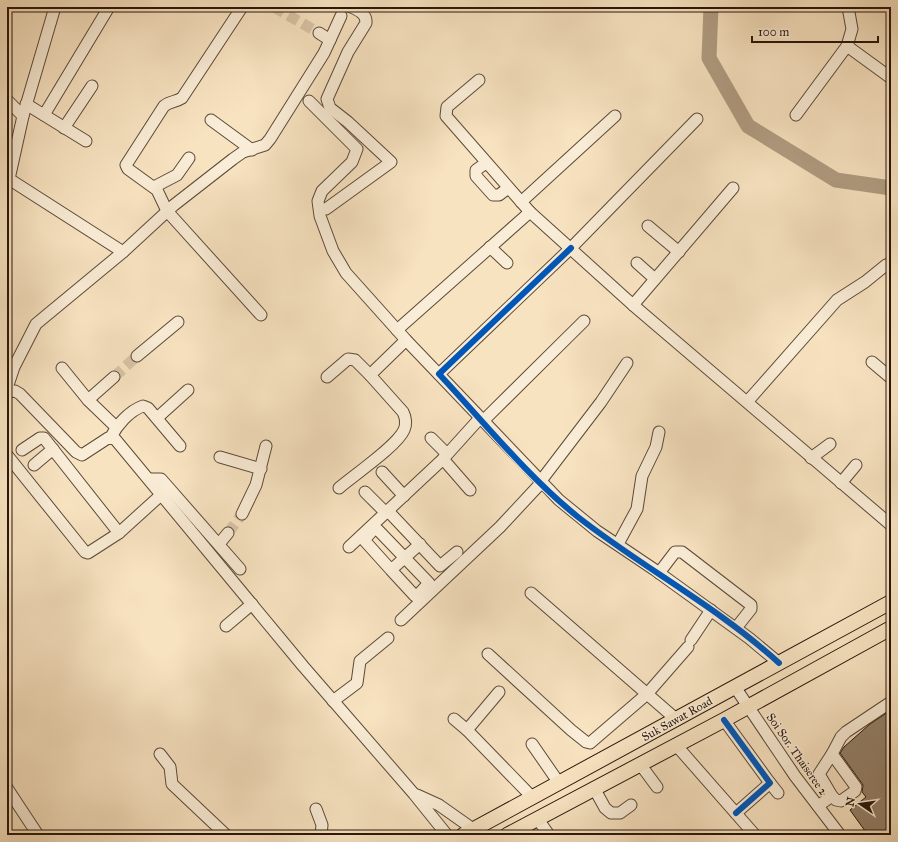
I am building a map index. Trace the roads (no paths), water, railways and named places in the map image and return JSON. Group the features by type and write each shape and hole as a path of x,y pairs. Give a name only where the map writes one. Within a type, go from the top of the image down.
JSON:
{"main road":[{"name":"Suk Sawat Road","path":"468,832 891,602"},
{"name":"Suk Sawat Road","path":"507,835 724,720 891,628"}],"street":[{"path":"55,7 26,104 9,179 122,252"},
{"path":"44,115 109,7"},
{"path":"242,7 182,98 178,101 168,102 164,106 128,162 128,169 154,187 167,211 261,314"},
{"path":"326,209 391,162 326,103 326,99 348,52 366,24 366,19 363,14 351,7"},
{"path":"796,116 847,46 852,28 848,7"},
{"path":"7,388 14,367 36,324 122,252 167,211 243,152 264,145 270,139 324,53 341,16"},
{"path":"319,33 330,40"},
{"path":"847,46 891,78"},
{"path":"479,80 447,107 445,112 446,116 530,212 633,305 841,484 891,525"},
{"path":"64,128 92,86"},
{"path":"7,100 23,116"},
{"path":"308,101 353,143 357,149 352,162 322,191 319,196 320,216 333,251 346,273 406,340 541,482 578,516 736,628 779,663"},
{"path":"26,104 86,141"},
{"path":"521,202 616,116"},
{"path":"439,374 571,248 697,119"},
{"path":"211,120 252,150"},
{"path":"154,187 177,174 189,158"},
{"path":"486,162 476,170 476,176 493,195 499,195 508,188"},
{"path":"633,305 733,188"},
{"path":"398,330 530,212"},
{"path":"648,226 679,252"},
{"path":"490,247 507,263"},
{"path":"637,263 655,279"},
{"path":"747,402 837,300 891,263"},
{"path":"349,548 445,457 482,419 584,321"},
{"path":"137,356 178,322"},
{"path":"370,375 406,340"},
{"path":"326,378 348,359 355,360 403,412 406,418 405,428 395,442 339,488"},
{"path":"872,362 891,378"},
{"path":"401,620 495,532 541,482 601,402 626,363"},
{"path":"62,368 88,400 116,427"},
{"path":"88,400 114,377"},
{"path":"157,418 188,390"},
{"path":"7,392 15,391 20,394 76,452 82,455 111,437 116,427 138,408 143,406 148,408 180,446"},
{"path":"618,544 637,509 642,476 656,448 659,432"},
{"path":"111,437 115,439 150,479 303,666 414,794 447,835"},
{"path":"22,450 42,438 119,533"},
{"path":"431,438 470,490"},
{"path":"811,458 830,444"},
{"path":"242,514 256,485 266,446"},
{"path":"34,466 53,450"},
{"path":"7,455 85,552 92,552 119,533 162,494"},
{"path":"220,457 261,469"},
{"path":"841,484 856,465"},
{"path":"382,472 404,496"},
{"path":"150,479 161,479 240,569"},
{"path":"365,492 420,544 440,566 457,552"},
{"path":"374,529 378,530 429,583 418,596 415,596 392,570 364,540 374,529"},
{"path":"219,544 228,533"},
{"path":"202,543 211,535"},
{"path":"392,570 420,544"},
{"path":"659,573 675,552 682,552 751,605 751,608 736,628"},
{"path":"531,593 676,720"},
{"path":"226,626 252,604"},
{"path":"488,654 571,730 586,742 590,743 647,694 690,644 711,610"},
{"path":"334,701 354,686 358,678 359,664 365,655 388,638"},
{"name":"Soi Sor. Thaiseree 2","path":"735,687 795,776 840,835"},
{"path":"467,730 499,692"},
{"path":"832,754 856,788 855,791 841,801 836,800 832,796 819,774 846,732 891,702"},
{"path":"454,719 467,730 532,797"},
{"path":"724,720 778,793"},
{"path":"532,744 559,783"},
{"path":"676,745 754,834"},
{"path":"160,754 170,767 172,784 226,835"},
{"path":"640,764 657,787"},
{"path":"736,813 770,783"},
{"path":"7,788 38,835"},
{"path":"594,788 605,808 611,813 620,813 631,805"},
{"path":"414,794 439,805 468,832"},
{"path":"818,806 832,796"},
{"path":"316,809 322,825 321,835"},
{"path":"537,818 549,835"}],"waterway":[{"path":"711,7 709,58 748,126 836,180 891,188"}],"tunnel":[{"path":"274,7 319,33"},
{"path":"114,377 137,356"},
{"path":"228,533 242,514"}]}
